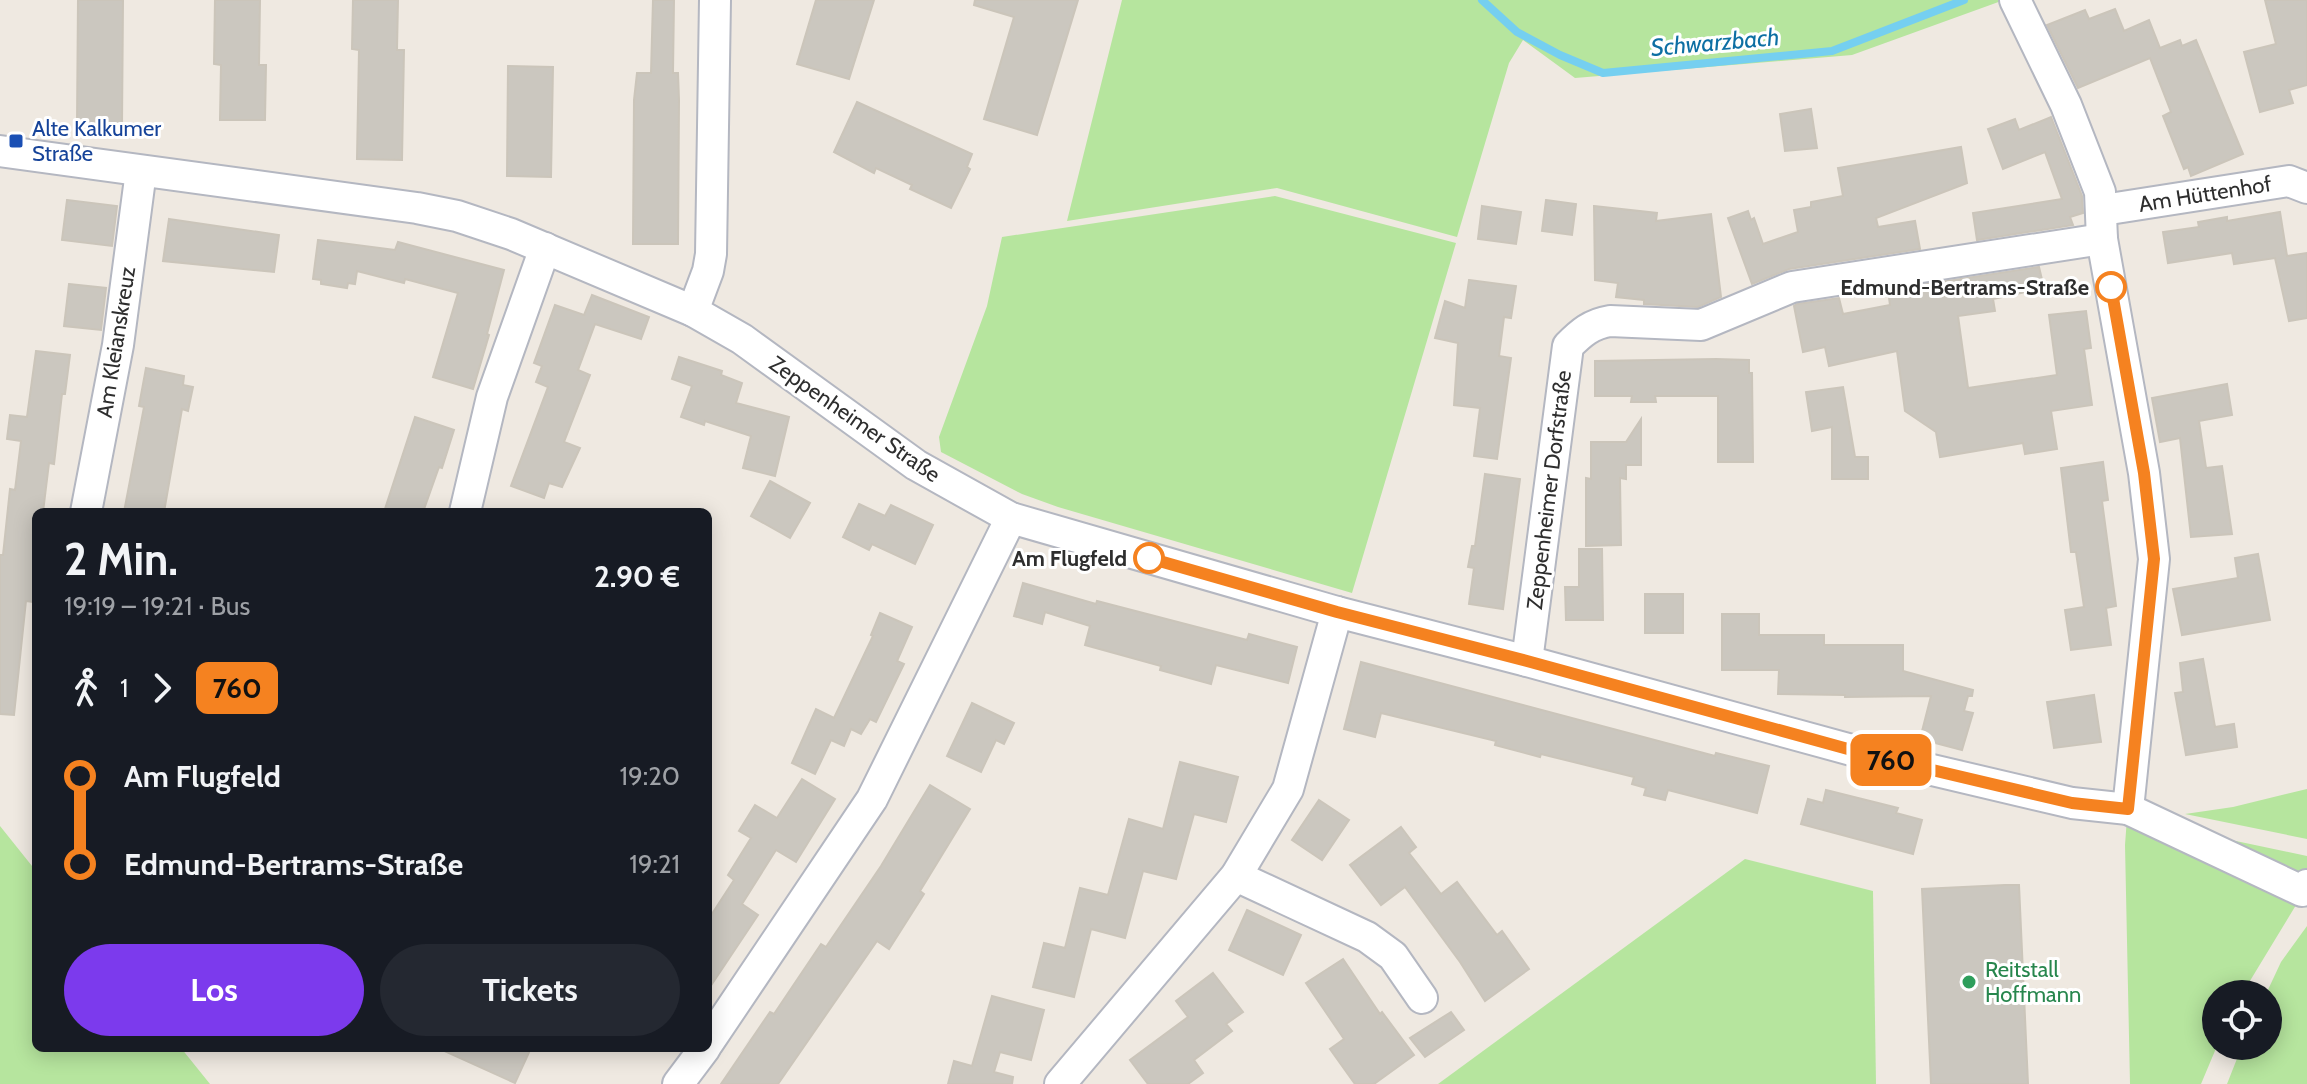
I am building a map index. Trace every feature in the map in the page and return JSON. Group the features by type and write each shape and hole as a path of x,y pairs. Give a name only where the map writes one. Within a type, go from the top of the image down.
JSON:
{"street":[{"path":"693,311 711,254 715,0"},
{"path":"2015,0 2066,105 2100,192 2102,224 2144,473 2154,559 2128,809"},
{"name":"Zeppenheimer Straße","path":"0,151 457,216 545,248 693,311 742,339 916,465 1011,518 1337,612 1877,757 2072,803 2128,809 2302,891 2307,885"},
{"name":"Am Kleianskreuz","path":"87,508 118,345 141,171"},
{"name":"Am Hüttenhof","path":"2102,224 2289,181 2307,188"},
{"name":"Zeppenheimer Dorfstraße","path":"1527,661 1568,346 1581,332 1598,322 1610,321 1701,325 1792,287 2102,224"},
{"path":"466,508 492,397 545,248"},
{"path":"712,1037 872,799 1011,518"},
{"path":"1060,1084 1236,876 1288,789 1337,612"},
{"path":"1236,876 1367,937 1393,956 1422,998"},
{"path":"678,1084 702,1052"}],"green space":[{"path":"1122,0 2004,0 1852,55 1575,78 1523,40 1509,63 1457,237 1277,188 1067,221"},
{"path":"1275,196 1456,243 1352,593 1058,507 1022,494 941,452 939,437 987,306 1002,237"},
{"path":"2307,789 2307,839 2185,814 2233,807"},
{"path":"2127,818 2307,856 2307,887 2251,980 2202,980 2202,1060 2211,1060 2201,1084 2130,1084"},
{"path":"0,826 32,866 32,1052 184,1052 210,1084 0,1084"},
{"path":"1745,859 1873,891 1876,1084 1438,1084"},
{"path":"2307,926 2307,1084 2227,1084 2236,1060 2282,1060 2282,980 2273,980 2281,962"}],"building":[{"path":"78,0 123,0 122,125 77,125"},
{"path":"215,0 260,0 259,65 266,65 265,120 220,120 221,65 214,64"},
{"path":"353,0 398,0 397,50 404,50 402,160 357,159 359,50 352,49"},
{"path":"653,0 674,0 673,73 678,73 679,100 678,244 633,244 634,100 637,73 651,73"},
{"path":"816,0 874,0 849,79 797,64"},
{"path":"975,0 1078,0 1037,135 984,119 1014,17 974,5"},
{"path":"2265,0 2307,0 2307,85 2289,90 2293,103 2260,112 2244,52 2276,44"},
{"path":"2115,9 2124,31 2149,20 2160,48 2180,40 2182,46 2196,40 2243,154 2191,176 2188,167 2184,169 2163,116 2171,112 2150,58 2078,88 2047,25 2085,10 2089,19"},
{"path":"508,66 553,67 551,177 507,176"},
{"path":"857,102 972,154 967,167 970,169 951,208 910,189 912,185 876,168 874,173 834,152"},
{"path":"1811,109 1817,148 1785,151 1780,114"},
{"path":"2051,117 2082,196 2083,213 2070,217 2073,225 1977,240 1973,213 2062,199 2045,152 2003,169 1988,129 2015,119 2019,130"},
{"path":"1961,147 1967,183 1876,218 1878,227 1915,221 1920,249 1789,269 1752,284 1728,218 1748,211 1751,220 1754,218 1763,244 1798,232 1794,210 1811,207 1811,202 1843,196 1838,168"},
{"path":"67,200 117,206 112,246 62,240"},
{"path":"1546,200 1576,204 1572,235 1542,231"},
{"path":"1482,206 1521,212 1516,244 1478,239"},
{"path":"1594,206 1657,213 1656,221 1711,214 1721,297 1698,307 1644,304 1644,300 1616,297 1618,283 1595,280"},
{"path":"2280,212 2287,256 2307,253 2307,318 2289,321 2275,258 2234,264 2232,253 2168,263 2163,232 2199,227 2198,222 2227,217 2227,221"},
{"path":"169,219 279,235 274,272 163,261"},
{"path":"318,240 395,250 398,242 504,270 473,389 433,377 458,293 357,271 355,284 348,283 347,288 321,284 321,280 313,279"},
{"path":"2039,267 2044,288 1993,299 1995,311 1958,316 1968,388 2057,375 2049,315 2086,311 2091,348 2084,349 2092,405 2051,411 2057,449 2025,454 2023,443 1940,457 1936,432 1905,411 1897,351 1829,366 1825,347 1803,352 1794,306 1797,304 1839,298 1843,314 1890,305 1888,290"},
{"path":"1469,280 1516,286 1511,318 1504,317 1499,356 1511,358 1497,459 1474,456 1480,408 1454,405 1458,343 1435,338 1445,301 1465,308"},
{"path":"69,284 106,288 101,330 64,326"},
{"path":"592,295 649,317 641,339 595,324 578,370 590,375 564,442 580,448 562,487 549,483 544,498 511,486 548,387 536,382 542,366 534,363 555,305 584,315"},
{"path":"36,351 70,355 54,464 49,463 43,508 32,508 32,602 26,601 14,715 0,714 0,555 3,555 10,489 15,490 21,441 7,439 10,415 27,417"},
{"path":"679,357 722,371 721,375 742,383 736,403 789,417 775,476 743,468 751,436 705,421 704,425 681,417 692,386 672,379"},
{"path":"1749,360 1749,373 1752,373 1753,462 1718,462 1718,396 1655,396 1656,402 1631,402 1632,396 1595,396 1595,361"},
{"path":"146,368 184,376 183,385 193,387 188,411 182,409 165,508 125,508 144,407 139,406"},
{"path":"2227,384 2232,415 2199,421 2206,468 2222,466 2232,534 2191,537 2180,438 2160,442 2152,398"},
{"path":"1843,387 1855,457 1868,457 1868,479 1832,479 1832,427 1812,431 1806,392"},
{"path":"415,417 454,430 424,508 385,508"},
{"path":"1641,419 1641,465 1626,465 1626,479 1620,478 1621,545 1586,546 1586,478 1591,479 1591,442 1626,442"},
{"path":"2103,462 2108,500 2102,501 2116,606 2106,608 2111,645 2071,650 2065,610 2084,607 2076,552 2071,552 2061,468"},
{"path":"1485,474 1520,479 1503,609 1469,604 1474,568 1468,567 1472,546 1475,546"},
{"path":"770,481 810,503 790,538 751,516"},
{"path":"859,504 885,516 891,505 933,525 915,564 872,544 869,550 843,537"},
{"path":"1579,549 1602,549 1603,620 1566,620 1565,587 1579,587"},
{"path":"2258,554 2270,620 2182,635 2173,589 2238,578 2235,558"},
{"path":"1023,583 1247,640 1249,634 1297,647 1288,683 1216,665 1211,684 1160,670 1161,666 1085,645 1090,626 1045,612 1042,624 1014,616"},
{"path":"1645,594 1683,594 1683,633 1645,633"},
{"path":"880,613 912,627 897,661 904,664 876,722 870,719 861,734 851,729 844,746 831,740 815,774 792,763 816,709 834,718 873,636"},
{"path":"1722,614 1759,614 1759,635 1824,635 1824,645 1903,645 1903,671 1973,690 1964,711 1973,713 1962,750 1920,739 1931,696 1778,694 1779,670 1722,670"},
{"path":"2203,659 2215,727 2234,724 2237,747 2186,755 2175,693 2183,692 2180,663"},
{"path":"1361,662 1715,756 1716,753 1769,766 1757,813 1668,790 1665,800 1644,795 1646,788 1632,784 1634,777 1541,754 1540,757 1495,745 1496,741 1381,713 1375,737 1344,729"},
{"path":"2094,695 2101,742 2054,748 2047,702"},
{"path":"972,703 1014,723 1004,744 996,740 981,772 947,756"},
{"path":"1180,762 1238,777 1226,822 1194,814 1176,879 1143,871 1125,938 1091,929 1074,997 1033,987 1044,943 1065,948 1080,888 1108,895 1129,819 1163,829"},
{"path":"802,779 835,799 796,862 776,850 742,904 758,915 712,984 712,914 734,880 728,875 751,838 739,831 755,805 777,818"},
{"path":"930,785 970,809 920,891 924,894 889,949 877,941 778,1084 721,1084 770,1012 774,1014 821,944 826,947 881,866"},
{"path":"1826,790 1898,808 1896,813 1922,820 1913,854 1801,824 1808,799 1823,803"},
{"path":"1319,800 1349,820 1322,860 1292,840"},
{"path":"1401,827 1416,847 1409,853 1441,894 1457,882 1497,935 1502,931 1529,969 1485,1001 1405,887 1381,905 1350,865"},
{"path":"2019,885 2028,1084 1931,1084 1922,889"},
{"path":"1247,910 1301,935 1283,975 1229,950"},
{"path":"1343,959 1380,1014 1382,1012 1414,1055 1374,1084 1355,1084 1330,1049 1344,1039 1306,983"},
{"path":"1213,973 1243,1012 1226,1024 1232,1031 1194,1060 1203,1073 1188,1084 1148,1084 1130,1060 1188,1017 1176,1001"},
{"path":"992,996 1044,1010 1031,1060 1000,1052 994,1072 1013,1077 1012,1084 948,1084 954,1061 972,1066"},
{"path":"1451,1012 1464,1030 1425,1057 1410,1038"},
{"path":"447,1052 529,1052 515,1083"}],"waterway":[{"name":"Schwarzbach","path":"1482,0 1517,32 1603,73 1832,51 1964,0"}],"bus line":[{"name":"760","path":"1149,558 1337,612 1877,757 2072,803 2128,809 2154,559 2144,473 2111,287"}],"place":[{"name":"Alte Kalkumer Straße","path":"16,141"},
{"name":"Edmund-Bertrams-Straße","path":"2111,287"},
{"name":"Am Flugfeld","path":"1149,558"},
{"name":"Reitstall Hoffmann","path":"1969,982"}]}
